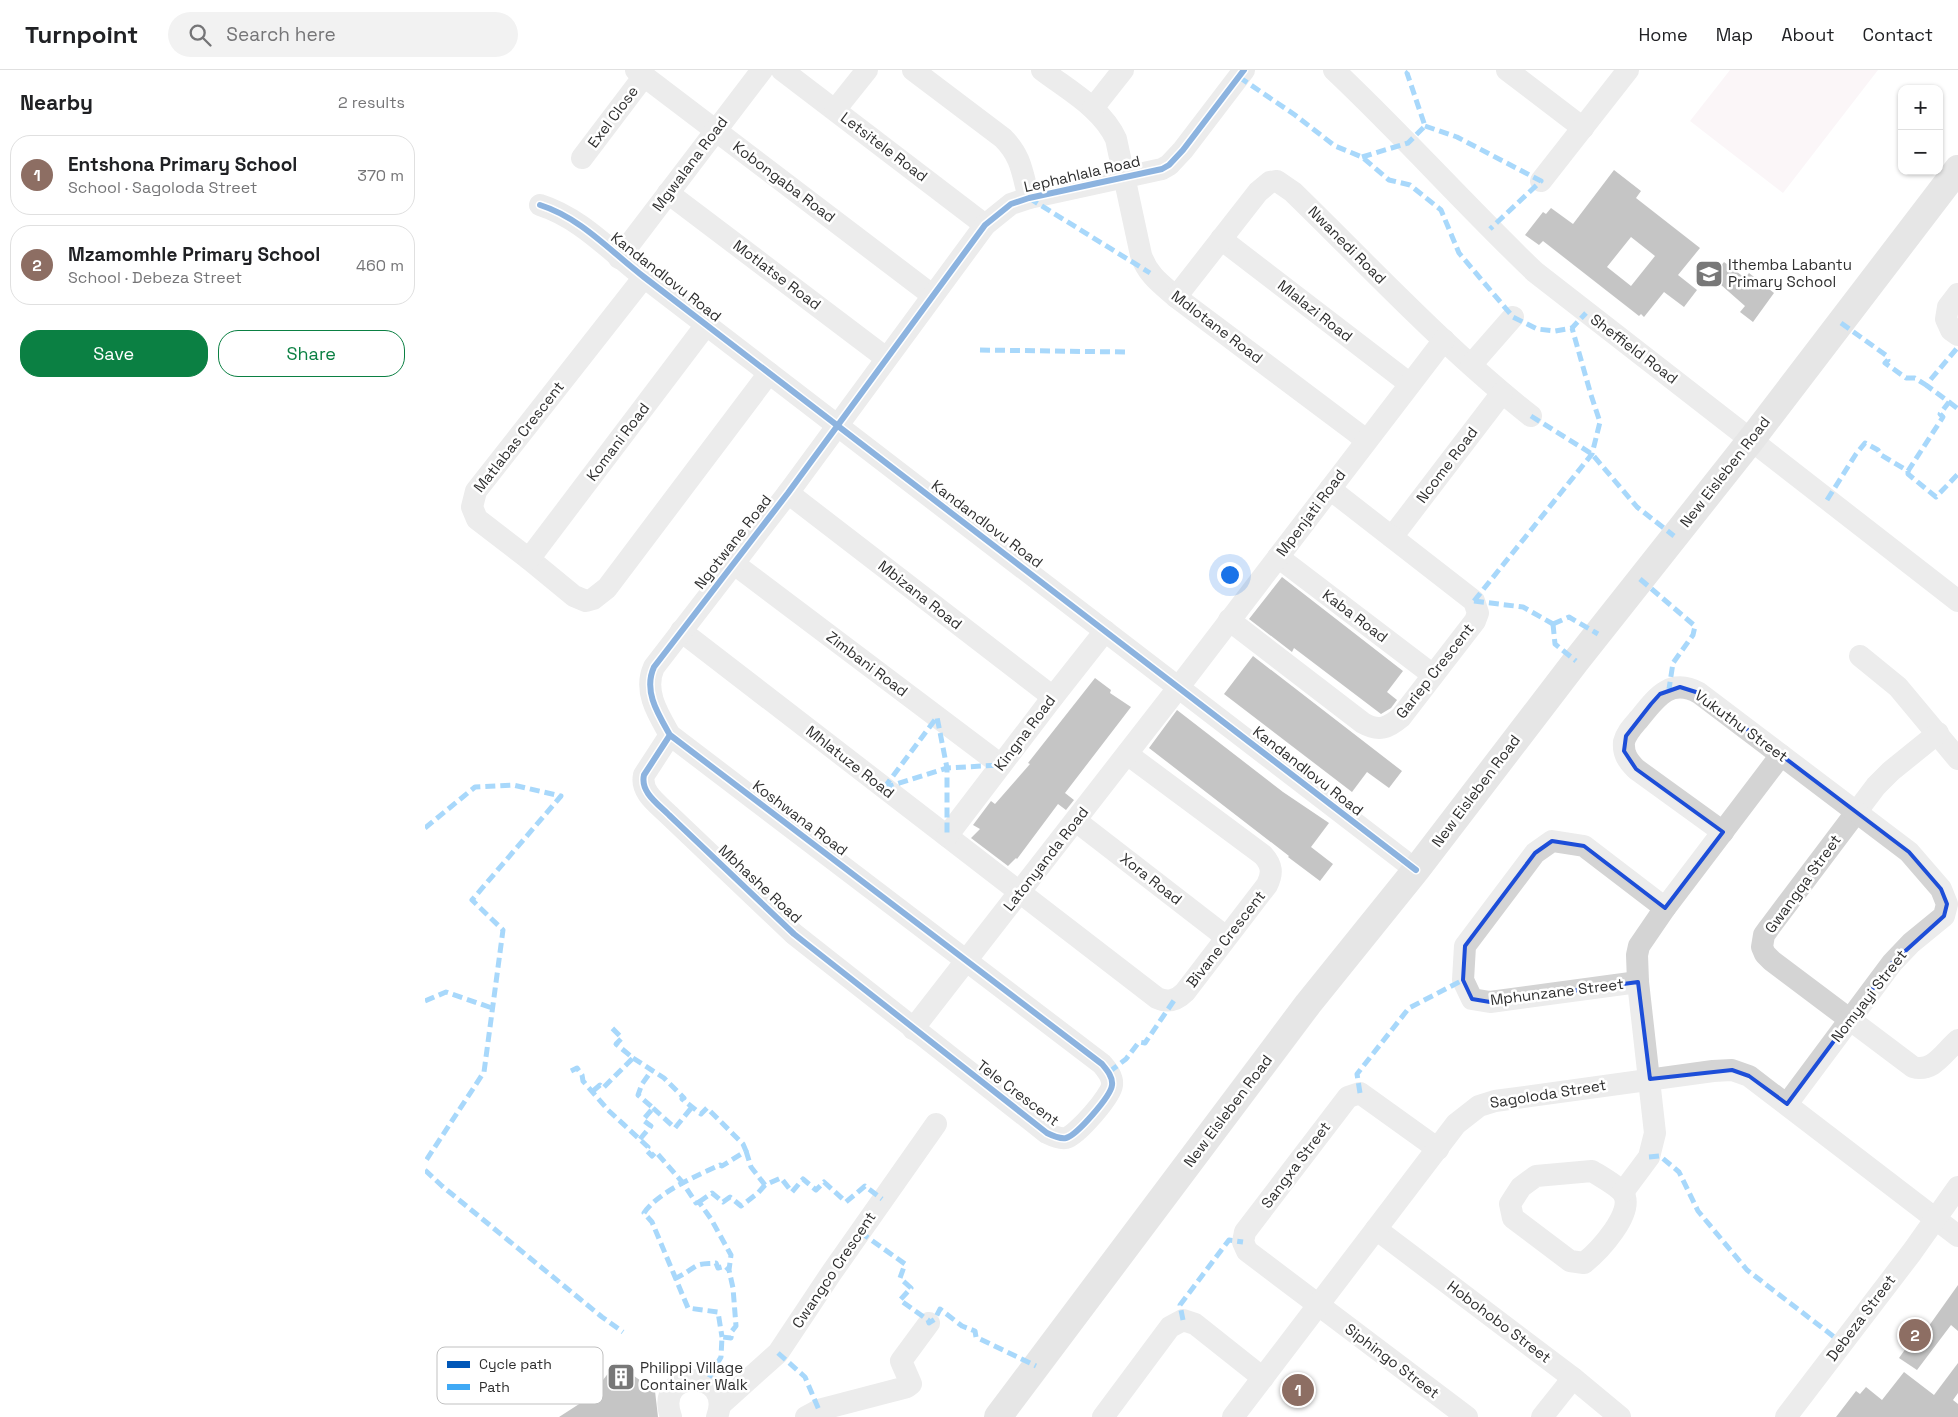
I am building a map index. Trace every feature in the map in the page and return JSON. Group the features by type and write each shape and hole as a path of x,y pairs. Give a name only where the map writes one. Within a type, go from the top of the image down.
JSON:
{"main road":[{"name":"New Eisleben Road","path":"998,1417 1308,1004 1416,870 1576,661 1751,440 1958,169"}],"street":[{"name":"Mgwalana Road","path":"619,258 761,70"},
{"name":"Letsitele Road","path":"782,70 985,225"},
{"path":"835,110 867,70"},
{"path":"913,70 1003,138 1015,151 1019,159 1029,198"},
{"name":"Mdlotane Road","path":"1042,70 1093,108 1112,129 1125,176 1145,265 1157,282 1366,441"},
{"path":"1093,108 1123,70"},
{"name":"Lephahlala Road","path":"837,426 985,225 1011,204 1029,198 1162,169 1175,160 1244,70"},
{"name":"Sheffield Road","path":"1334,70 1382,116 1490,229 1535,272 1958,601"},
{"path":"1507,70 1583,128"},
{"path":"1541,181 1628,70"},
{"name":"Kobongaba Road","path":"640,73 932,295"},
{"name":"Exel Close","path":"582,158 640,73"},
{"name":"Nwanedi Road","path":"1176,297 1258,192 1264,186 1277,181 1283,184 1471,365 1531,416"},
{"name":"Motlatse Road","path":"668,193 886,358"},
{"name":"Kandandlovu Road","path":"540,205 555,210 580,224 619,258 1416,870"},
{"name":"Mlalazi Road","path":"1221,238 1410,384"},
{"name":"Matlabas Crescent","path":"644,277 476,491 473,498 472,507 477,519 579,599 586,601 601,594 769,372"},
{"path":"1958,294 1948,307 1946,319 1951,330 1958,335"},
{"path":"1471,365 1513,318"},
{"name":"Komani Road","path":"529,559 706,325"},
{"name":"Mpenjati Road","path":"1179,688 1444,340"},
{"name":"Ncome Road","path":"1393,538 1502,393"},
{"name":"Ngotwane Road","path":"650,675 681,631 837,426"},
{"name":"Gariep Crescent","path":"1229,620 1372,728 1383,729 1392,725 1401,717 1475,621 1478,613 1477,608 1474,601 1468,595 1329,489"},
{"name":"Mbizana Road","path":"788,492 1053,697"},
{"name":"Kaba Road","path":"1278,557 1433,675"},
{"name":"Zimbani Road","path":"733,563 1001,766"},
{"name":"Mhlatuze Road","path":"681,631 1020,892"},
{"name":"Kingna Road","path":"947,836 1105,631"},
{"path":"1860,656 1899,686 1958,759"},
{"name":"Koshwana Road","path":"650,675 650,691 655,707 670,735 966,961"},
{"name":"Latonyanda Road","path":"913,1029 1179,688"},
{"name":"Vukuthu Street","path":"1723,832 1636,769 1628,760 1624,743 1631,729 1660,694 1669,689 1689,688 1856,812"},
{"name":"Gwangqa Street","path":"1938,733 1891,770 1876,786 1769,928 1762,941 1762,947 1765,954 1773,961 1913,1067 1922,1070 1930,1067 1958,1040"},
{"name":"Mbhashe Road","path":"670,735 644,775 643,780 649,795 794,934 913,1029"},
{"name":"Bivane Crescent","path":"1020,892 1162,1000 1169,1001 1181,996 1267,885 1271,872 1269,860 1127,754"},
{"path":"1623,1192 1649,1157 1655,1133 1638,982 1637,956 1639,946 1665,908 1781,755"},
{"name":"Nomyayi Street","path":"1787,1104 1900,953 1944,916 1947,904 1941,889 1909,852 1856,812"},
{"name":"Xora Road","path":"1076,820 1225,937"},
{"name":"Mphunzane Street","path":"1638,982 1490,1002 1472,999 1463,980 1465,946 1535,853 1552,841 1583,846 1665,908"},
{"name":"Tele Crescent","path":"913,1029 1047,1133 1060,1138 1072,1136 1110,1093 1112,1083 1109,1072 1102,1064 966,961"},
{"name":"Sagoloda Street","path":"1233,1417 1456,1124 1479,1106 1495,1101 1650,1079 1732,1070 1749,1076 1958,1236"},
{"name":"Sangxa Street","path":"1318,1305 1247,1251 1243,1242 1245,1232 1348,1097 1360,1093 1438,1149"},
{"name":"Cwangco Crescent","path":"720,1412 778,1353 832,1272 936,1124"},
{"path":"1592,1171 1623,1192 1626,1201 1623,1217 1595,1255 1584,1263 1570,1261 1513,1218 1510,1204 1521,1187 1536,1176 1592,1171"},
{"name":"Debeza Street","path":"1786,1417 1958,1188"},
{"name":"Hobohobo Street","path":"1376,1229 1573,1378 1621,1417"},
{"name":"Siphingo Street","path":"1318,1305 1467,1417"},
{"path":"1103,1417 1170,1327 1183,1320 1195,1324 1263,1378"},
{"path":"806,1417 819,1410 907,1387 911,1384 901,1361 929,1323"},
{"path":"1542,1417 1573,1378"},
{"path":"671,1417 668,1403 670,1395 677,1385 683,1382 698,1380 713,1388 718,1396 720,1412"}],"highlighted area":[{"path":"1680,687 1699,693 1909,852 1941,889 1947,904 1944,916 1892,963 1787,1104 1749,1076 1732,1070 1650,1079 1638,982 1490,1002 1472,999 1463,980 1465,946 1535,853 1552,841 1584,846 1665,908 1723,832 1636,769 1624,751 1626,736 1651,704 1660,694"}],"shaded area":[{"path":"1730,70 1878,70 1783,193 1690,121"}],"building":[{"path":"1614,170 1641,191 1636,198 1700,248 1678,275 1697,290 1684,307 1664,292 1644,317 1641,314 1639,316 1543,241 1539,245 1525,235 1543,212 1546,214 1551,208 1573,224","holes":["1631,237 1655,256 1631,286 1607,267"]},
{"path":"1724,262 1745,278 1749,273 1774,293 1753,322 1740,312 1745,306 1712,277"},
{"path":"1282,577 1403,671 1387,692 1397,700 1391,708 1381,714 1294,648 1292,652 1249,619"},
{"path":"1253,656 1402,771 1389,788 1367,772 1352,792 1224,694"},
{"path":"1095,678 1111,690 1110,693 1131,707 1065,793 1074,800 1066,810 1058,804 1017,859 1008,866 971,838 980,829 973,825 991,801 995,804 1030,764 1028,763"},
{"path":"1177,710 1283,792 1329,823 1311,847 1333,864 1320,881 1149,748"},
{"path":"1958,1285 1958,1331 1951,1325 1917,1370 1899,1358 1921,1327 1926,1330"},
{"name":"Philippi Village Container Walk","path":"616,1363 655,1391 658,1417 559,1417 579,1404 603,1404 603,1380"},
{"path":"1958,1363 1958,1393 1953,1400 1958,1404 1958,1417 1836,1417 1856,1391 1860,1394 1866,1387 1882,1400 1904,1372 1934,1395"}],"marked path":[{"path":"1362,157 1408,143 1425,126 1407,73 1410,70"},
{"path":"1239,77 1295,115 1335,146 1362,157 1389,180 1410,185 1441,210 1459,253 1513,317 1537,329 1555,331 1572,328 1586,313"},
{"path":"1425,126 1457,137 1541,181 1490,229"},
{"path":"1029,198 1150,273"},
{"path":"1841,323 1887,356 1888,360 1885,363 1906,378 1915,378 1926,385 1958,347"},
{"path":"1474,601 1592,454 1600,422 1572,328"},
{"path":"980,350 1125,352"},
{"path":"1827,500 1865,443 1908,471 1943,417 1940,414 1949,402 1926,385"},
{"path":"1949,402 1958,409"},
{"path":"1531,416 1592,454 1637,507 1674,536"},
{"path":"1908,471 1908,474 1936,497 1958,474"},
{"path":"1640,579 1695,626 1693,635 1673,663 1669,689"},
{"path":"1474,601 1523,607 1553,624"},
{"path":"1553,624 1569,617 1598,634"},
{"path":"1553,624 1555,644 1576,661"},
{"path":"884,788 937,717 947,768 947,836"},
{"path":"884,788 947,768 1001,765"},
{"path":"425,828 475,787 513,785 561,796 472,900 503,930 484,1072 425,1162"},
{"path":"1360,1093 1357,1074 1409,1008 1463,980"},
{"path":"425,1001 446,992 492,1008"},
{"path":"1109,1072 1126,1059 1139,1042 1145,1043 1175,999"},
{"path":"593,1091 600,1085 603,1088 633,1058 616,1044 622,1038 612,1028"},
{"path":"633,1058 664,1078 684,1098 682,1099 701,1114 707,1108 743,1144 746,1151 722,1166 720,1165 668,1191 650,1205 644,1213 652,1222 688,1308 718,1312 722,1337"},
{"path":"571,1071 577,1068 582,1075 583,1081 608,1110 648,1147 646,1150 652,1156 656,1152 683,1183 696,1203 699,1202 711,1219 731,1255 729,1270 733,1288 736,1326 732,1331 731,1338 722,1337 721,1357 706,1383"},
{"path":"640,1139 651,1126 643,1120 653,1108 638,1095 642,1084 652,1070"},
{"path":"653,1108 675,1128 692,1107"},
{"path":"746,1151 751,1167 765,1185 781,1178 792,1192 803,1179 816,1190 824,1182 846,1202 865,1186 882,1199"},
{"path":"1649,1157 1660,1156 1679,1172 1698,1211 1747,1270 1842,1343"},
{"path":"425,1170 602,1317 623,1332"},
{"path":"699,1202 712,1193 723,1202 730,1197 741,1206 765,1185"},
{"path":"860,1232 905,1264 900,1278 911,1288 900,1300 928,1320 929,1323 935,1319 940,1309 962,1326 975,1331 976,1337 1036,1366"},
{"path":"1183,1320 1180,1305 1229,1240 1243,1242"},
{"path":"674,1279 700,1264 716,1263 718,1268 725,1266 729,1270"},
{"path":"778,1353 805,1377 819,1410"}],"cycle path":[{"path":"670,735 644,775 643,781 647,792 655,802 794,934 1047,1133 1059,1138 1066,1138 1078,1130 1093,1114 1106,1098 1112,1085 1111,1076 1102,1064 670,735 653,702 650,685 651,676 654,667 788,493 985,225 1011,204 1029,198 1162,169 1169,165 1183,150 1244,70"},
{"path":"540,205 569,218 595,236 644,277 1416,870"}],"place":[{"name":"Ithemba Labantu Primary School","path":"1709,274"},
{"name":"Mzamomhle Primary School","path":"1915,1335"},
{"name":"Philippi Village Container Walk","path":"621,1377"},
{"name":"Entshona Primary School","path":"1298,1390"}]}
